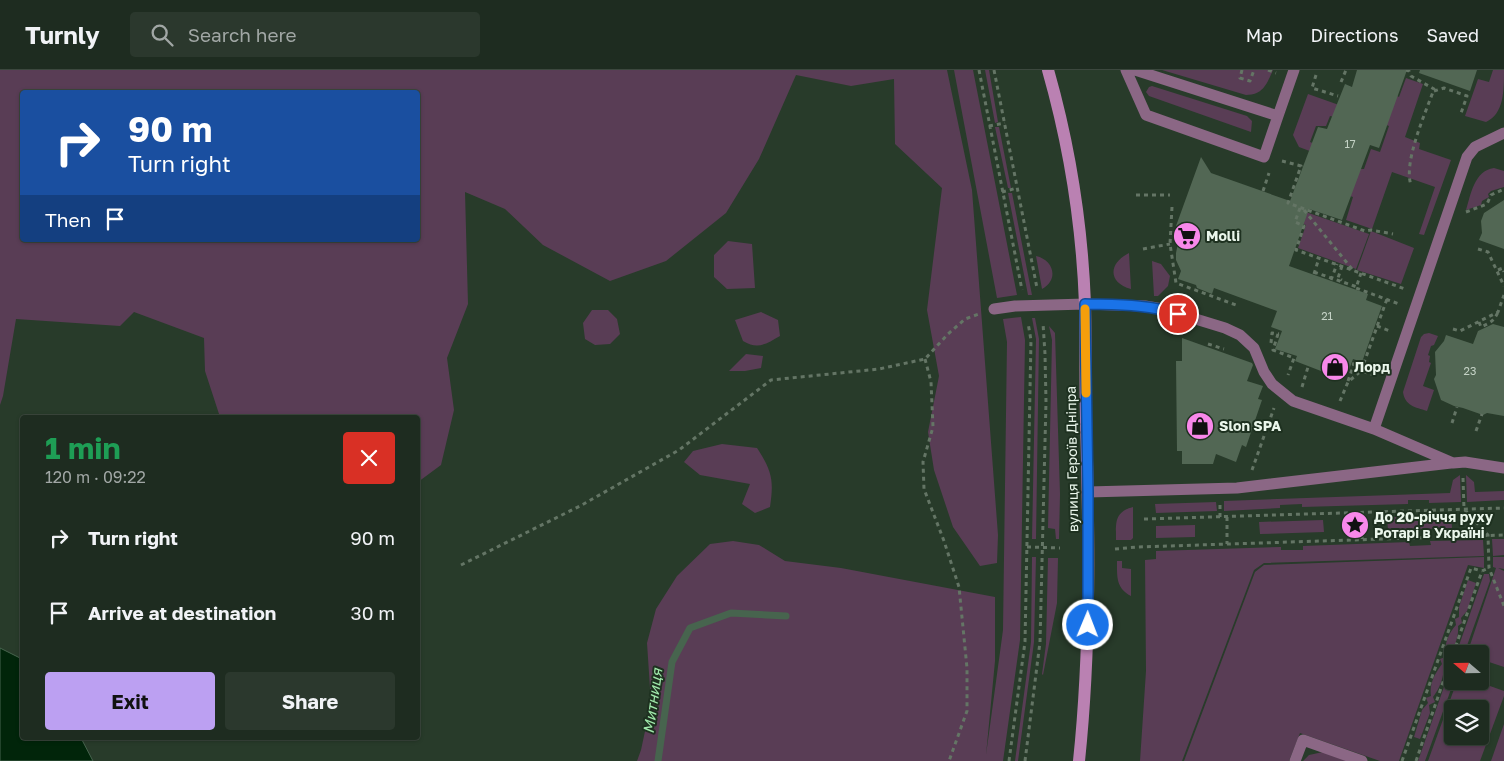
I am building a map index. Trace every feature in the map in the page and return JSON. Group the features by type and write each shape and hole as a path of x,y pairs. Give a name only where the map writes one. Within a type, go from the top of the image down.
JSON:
{"main road":[{"name":"вулиця Героїв Дніпра","path":"1048,70 1072,170 1079,222 1085,304 1088,492 1086,674 1079,761"}],"lane":[{"path":"1126,70 1146,114 1264,157 1294,70"},
{"path":"1135,70 1278,116"},
{"path":"1374,429 1467,157 1475,147 1504,133"},
{"path":"994,309 1015,306 1085,304 1145,306 1163,309 1233,332 1240,335 1254,348 1264,372 1272,384 1283,386 1293,402 1374,429 1453,463"},
{"path":"1088,492 1237,488 1465,462 1504,468"},
{"path":"1296,761 1303,740 1362,761"}],"path":[{"path":"979,70 1023,295"},
{"path":"994,70 1038,294"},
{"path":"1242,70 1240,78 1250,81 1254,70"},
{"path":"1341,82 1346,70"},
{"path":"1406,70 1411,76 1434,89 1434,91"},
{"path":"1316,75 1312,88 1338,96"},
{"path":"1434,91 1444,88 1467,96 1460,116"},
{"path":"1411,185 1408,175 1420,128 1434,91"},
{"path":"989,126 1005,123"},
{"path":"1420,128 1426,130"},
{"path":"1264,157 1301,166 1288,203 1365,231 1371,230 1393,234"},
{"path":"1263,191 1266,182"},
{"path":"1002,192 1017,188"},
{"path":"1463,213 1487,204 1492,195 1504,189"},
{"path":"1136,195 1170,195"},
{"path":"1172,207 1170,244 1176,283 1236,305"},
{"path":"1301,208 1295,222 1304,226 1296,250 1408,290"},
{"path":"1301,208 1353,270"},
{"path":"1143,249 1170,244"},
{"path":"1478,249 1488,252 1504,286"},
{"path":"1319,258 1314,273 1357,286"},
{"path":"1332,279 1337,264"},
{"path":"1342,266 1338,278 1357,286 1356,288 1402,305"},
{"path":"1498,270 1503,268 1504,272"},
{"path":"1357,286 1362,273"},
{"path":"1479,322 1481,327 1495,320 1504,295"},
{"path":"1348,382 1361,371 1387,299"},
{"path":"461,565 580,506 679,450 771,380 879,369 925,359 965,319 994,309"},
{"path":"1453,329 1460,331 1498,312"},
{"path":"1009,761 1025,642 1031,340 1027,318"},
{"path":"1025,761 1040,642 1046,402 1042,320"},
{"path":"1376,326 1386,329"},
{"path":"1244,470 1252,470 1294,358 1273,350 1279,334 1272,333"},
{"path":"1200,340 1225,349"},
{"path":"925,359 931,382 933,427 923,462 924,489 959,587 967,668 967,711 949,761"},
{"path":"1340,402 1354,364 1351,363"},
{"path":"1301,388 1308,367"},
{"path":"1361,371 1377,376"},
{"path":"1452,423 1457,407"},
{"path":"1476,431 1482,414"},
{"path":"1463,475 1464,509 1488,535 1490,568 1504,606"},
{"path":"1220,503 1220,517"},
{"path":"1144,519 1504,508"},
{"path":"1362,512 1362,539"},
{"path":"1227,517 1228,544"},
{"path":"1115,550 1138,547 1504,534"},
{"path":"1026,547 1060,548"},
{"path":"1402,761 1470,568 1482,571 1490,568"},
{"path":"1456,645 1482,571"},
{"path":"1416,761 1444,681"}],"shaded area":[{"path":"0,70 947,70 972,190 998,535 997,563 980,566 953,527 934,470 928,432 939,376 927,310 942,188 895,144 894,79 851,86 796,75 759,159 726,213 666,261 610,281 543,245 505,209 465,192 468,304 447,358 454,410 441,465 420,481 420,415 219,415 205,371 204,338 134,312 120,326 16,319 0,405"},
{"path":"954,70 973,70 1017,295 997,298"},
{"path":"985,70 989,70 998,122 995,123"},
{"path":"1162,70 1273,70 1264,88 1257,93 1246,95"},
{"path":"1493,70 1504,70 1503,94 1500,108 1486,122 1465,116 1478,79 1489,82"},
{"path":"1406,78 1423,84 1405,137 1420,143 1419,149 1451,160 1424,235 1419,234 1435,187 1392,172 1372,229 1346,220 1353,197 1347,195 1360,169 1364,169 1371,149 1380,152 1389,126 1384,124 1395,95 1399,97"},
{"path":"1152,86 1247,116 1252,121 1251,132 1149,96 1146,92"},
{"path":"1308,94 1339,105 1334,117 1330,116 1326,126 1316,126 1310,142 1318,145 1315,153 1299,147 1293,135"},
{"path":"995,127 999,127 1011,188 1008,188"},
{"path":"1494,168 1504,171 1504,187 1491,191 1488,194 1489,197 1482,201 1481,205 1466,210 1474,184 1478,178 1487,170"},
{"path":"1008,193 1012,193 1032,295 1028,295"},
{"path":"1300,210 1369,234 1356,269 1298,248 1306,225 1296,221"},
{"path":"1371,231 1414,248 1401,284 1357,270"},
{"path":"728,241 752,244 755,288 727,289 714,277 714,255"},
{"path":"1129,253 1131,289 1118,282 1114,272 1118,262"},
{"path":"1036,256 1047,262 1052,271 1051,281 1042,289"},
{"path":"1152,261 1161,264 1170,276 1168,286 1158,296 1154,296"},
{"path":"592,310 608,310 617,319 620,334 610,344 595,345 585,339 583,323"},
{"path":"761,312 778,320 780,336 762,345 748,344 743,341 735,320"},
{"path":"1021,317 1025,340 1020,640 1003,761 637,761 651,703 647,643 656,609 677,576 710,544 733,541 759,545 785,561 841,568 995,597 995,661 986,755 1003,630 1007,342 1003,319"},
{"path":"1032,318 1035,318 1039,339 1036,539 1032,539 1036,339"},
{"path":"1049,326 1055,333 1060,494 1059,539 1056,539 1055,529 1048,528 1052,340"},
{"path":"1429,333 1438,336 1434,345 1431,346 1428,355 1430,356 1429,362 1431,363 1423,386 1434,390 1427,411 1408,403 1403,392 1421,337"},
{"path":"746,354 763,356 761,368 729,371"},
{"path":"722,444 757,448 771,476 770,507 755,513 742,504 750,484 700,475 684,462 693,451"},
{"path":"1460,475 1461,502 1429,503 1429,500 1408,500 1408,504 1302,507 1302,504 1280,505 1280,508 1224,511 1224,501 1450,493 1453,480"},
{"path":"1466,475 1474,482 1475,492 1504,491 1504,500 1467,502"},
{"path":"1216,502 1217,511 1156,513 1155,504"},
{"path":"1133,507 1133,538 1131,540 1116,540 1116,523 1119,515"},
{"path":"1451,516 1452,528 1388,530 1387,517"},
{"path":"1323,520 1324,532 1260,534 1259,522"},
{"path":"1195,525 1195,537 1156,538 1156,526"},
{"path":"1492,539 1504,539 1504,555 1493,556"},
{"path":"1483,540 1484,556 1264,563 1254,570 1182,761 1140,761 1146,671 1145,560 1156,559 1156,551 1281,547 1281,550 1303,550 1303,546 1409,542 1410,546 1431,545 1430,541"},
{"path":"1032,557 1036,557 1034,642 1018,761 1015,761 1031,642"},
{"path":"1484,557 1484,568 1468,565 1399,761 1380,761 1300,733 1289,761 1184,761 1255,572 1264,565"},
{"path":"1493,557 1504,557 1504,569 1498,568 1504,571 1504,667 1489,662 1489,645 1470,645 1496,568 1493,567"},
{"path":"1048,558 1058,558 1057,603 1043,675 1046,644"},
{"path":"1117,561 1122,561 1122,568 1131,569 1131,596 1122,589 1118,582"},
{"path":"1484,574 1489,574 1490,581 1467,645 1459,645"},
{"path":"1468,580 1476,583 1467,611 1461,618 1462,623 1458,626 1458,635 1455,643 1454,645 1446,645 1456,625 1455,619 1459,617 1459,607"},
{"path":"0,648 20,658 20,740 82,740 93,761 0,761"},
{"path":"1444,657 1441,682 1433,697 1435,702 1429,705 1430,713 1420,739 1414,737 1422,710 1428,703 1426,698 1431,696 1433,679 1442,664 1440,659"},
{"path":"1489,686 1504,691 1504,696 1489,737 1489,700 1450,700 1454,690 1489,690"},
{"path":"1444,687 1444,690 1451,690 1447,700 1444,700 1444,709 1425,761 1418,761"},
{"path":"1444,717 1444,745 1486,745 1480,761 1428,761"},
{"path":"1504,724 1504,761 1491,761"},
{"path":"1323,752 1349,761 1303,761 1309,755"}],"building":[{"path":"1357,70 1407,70 1379,148 1370,145 1342,220 1309,209 1289,266 1368,294 1366,300 1382,306 1362,362 1353,359 1347,375 1323,366 1321,371 1295,361 1297,356 1275,349 1282,331 1271,327 1277,311 1214,288 1212,294 1197,288 1196,285 1178,279 1181,271 1176,260 1176,253 1181,228 1176,226 1201,157 1211,173 1290,201 1318,127 1327,129 1345,84 1352,87"},
{"path":"1420,70 1477,70 1470,91 1419,73"},
{"path":"1504,200 1504,249 1479,240 1482,233 1481,221 1484,213"},
{"path":"1493,324 1504,327 1504,416 1487,413 1483,415 1441,400 1434,379 1436,375 1435,352 1444,341 1446,335 1473,344 1478,331"},
{"path":"1182,338 1252,363 1247,381 1263,386 1258,399 1262,400 1246,447 1242,445 1236,462 1216,454 1213,464 1182,464 1182,451 1177,451 1176,361 1182,361"}],"waterway":[{"name":"Митниця","path":"658,761 672,662 690,628 731,613 786,616"}],"slow traffic":[{"path":"1085,309 1086,393"}],"place":[{"name":"Molli","path":"1187,236"},
{"name":"Лорд","path":"1335,367"},
{"name":"Slon SPA","path":"1200,426"},
{"name":"До 20-річчя руху Ротарі в Україні","path":"1355,525"}],"route":[{"path":"1088,625 1085,304 1145,306 1178,314"}]}
